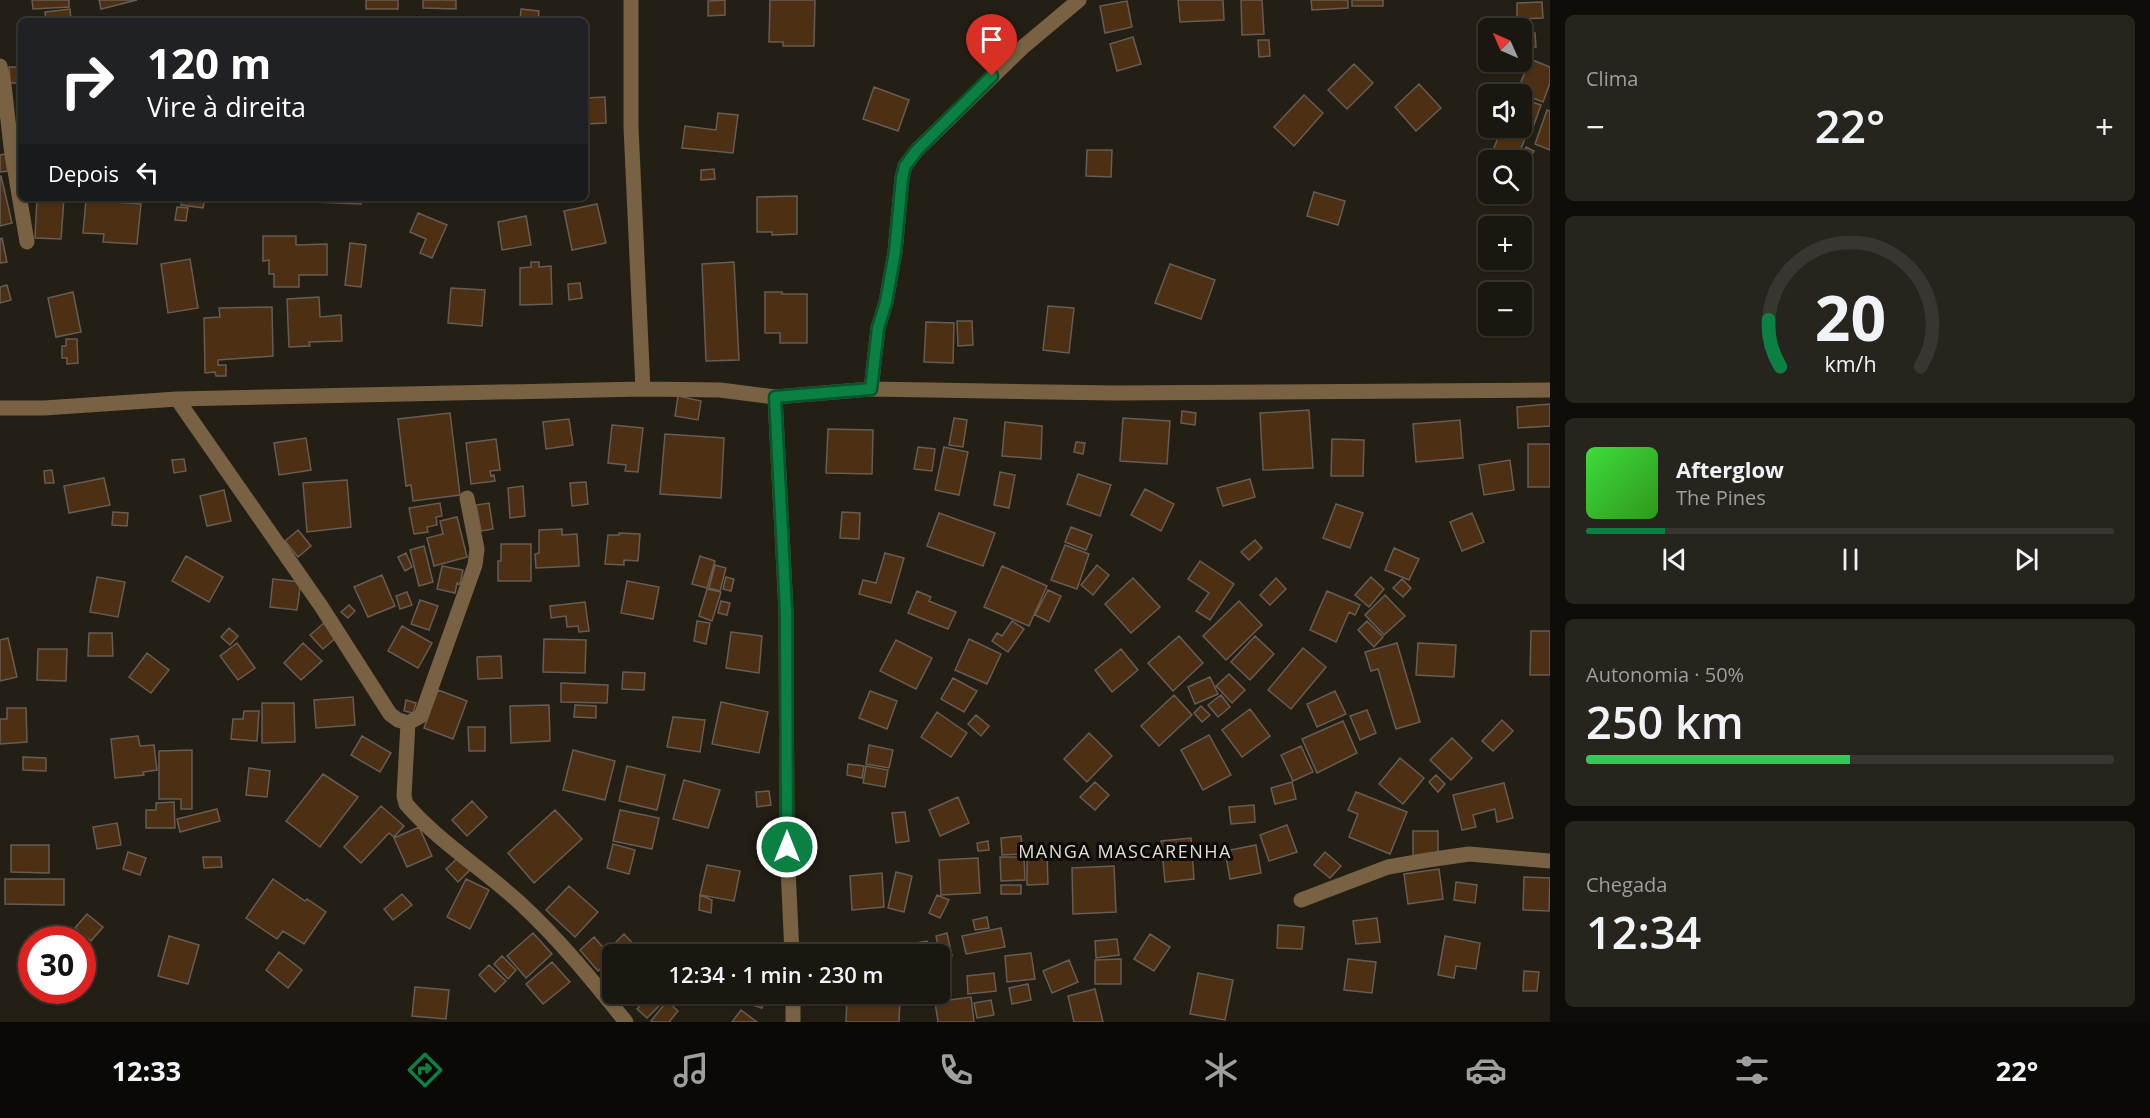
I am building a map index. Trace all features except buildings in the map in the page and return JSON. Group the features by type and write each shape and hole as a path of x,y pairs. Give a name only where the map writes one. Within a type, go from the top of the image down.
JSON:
{"street":[{"path":"631,0 631,127 643,389"},
{"path":"871,389 878,328 886,302 895,252 905,166 917,150 1023,47 1079,0"},
{"path":"0,66 18,189"},
{"path":"20,201 27,242"},
{"path":"0,408 44,408 177,399 643,389 720,390 775,397 871,389 1114,393 1550,390"},
{"path":"775,397 786,611 787,847 792,944"},
{"path":"177,399 321,606 390,714 408,723 421,716 475,565 477,549 467,498"},
{"path":"408,723 404,796 406,804 442,838 522,905 583,970 626,1022"},
{"path":"1301,900 1388,867 1428,860 1469,854 1550,861"},
{"path":"793,1004 793,1022"}],"district":[{"name":"MANGA MASCARENHA","path":"1125,852"}],"route":[{"path":"787,847 786,611 775,397 871,389 878,328 886,302 895,252 905,166 917,150 992,76"}]}
